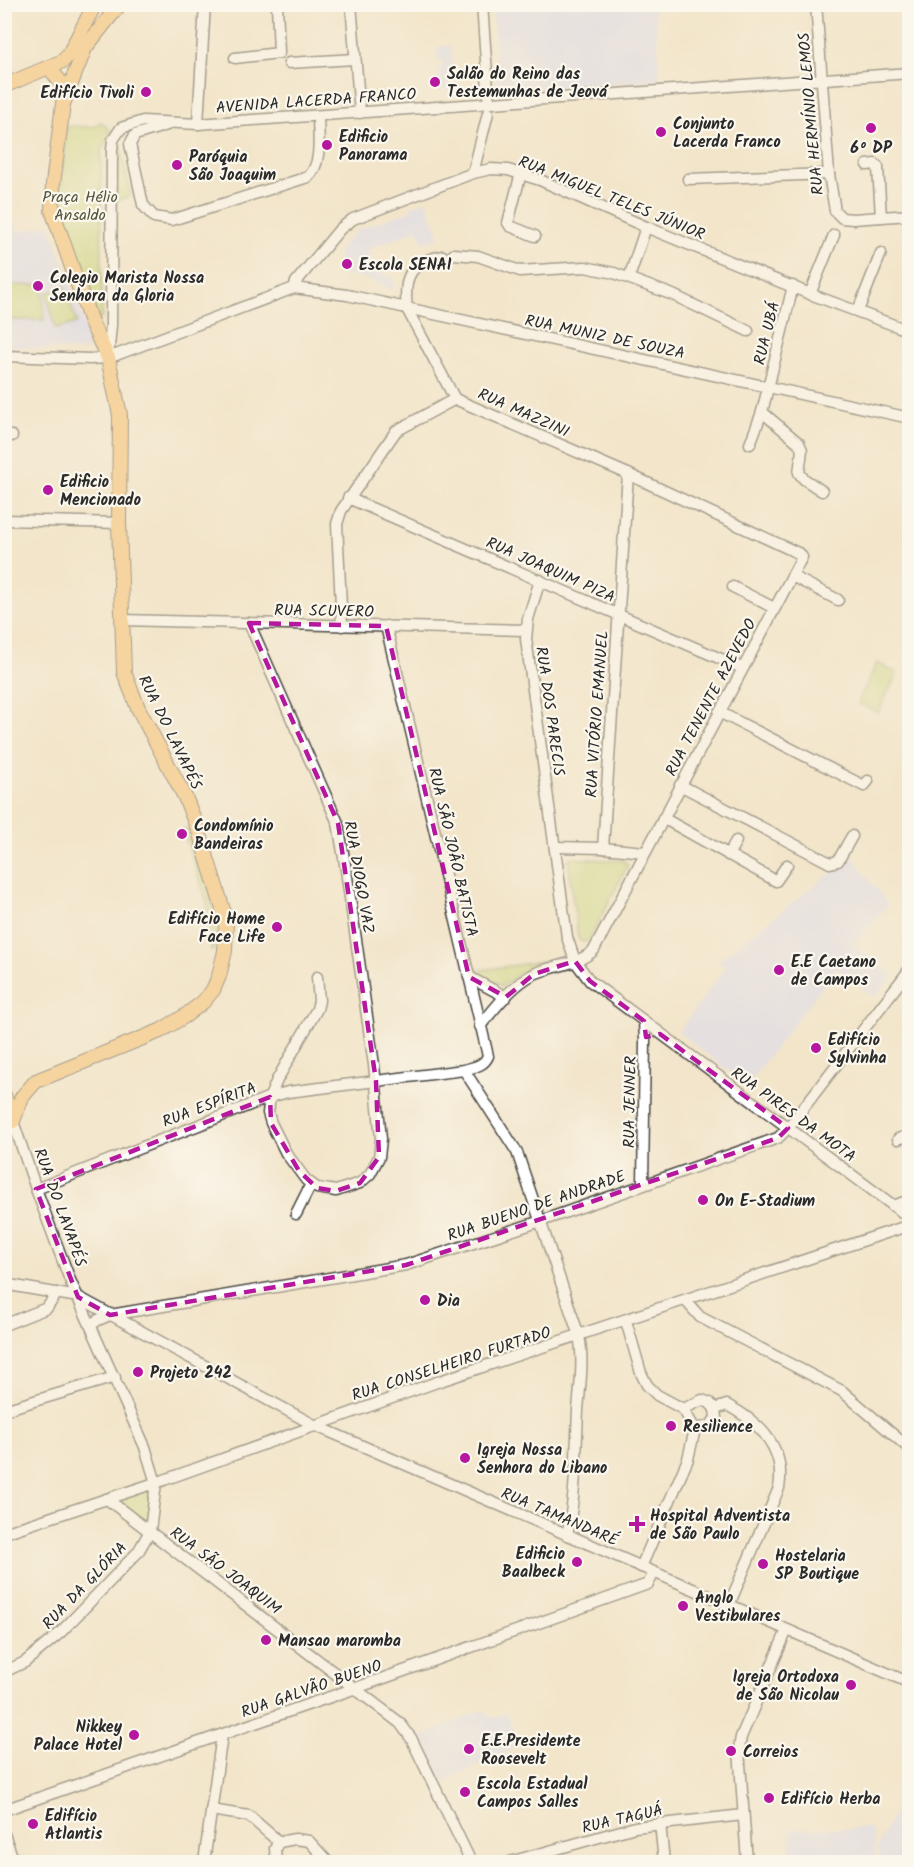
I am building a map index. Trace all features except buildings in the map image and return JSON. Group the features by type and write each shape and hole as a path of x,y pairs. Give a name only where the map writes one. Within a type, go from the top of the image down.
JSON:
{"main road":[{"path":"74,57 94,4"},
{"path":"4,86 74,57 85,48 120,4"},
{"name":"RUA DO LAVAPÉS","path":"7,1120 36,1081 160,1031 185,1016 203,1002 213,990 225,951 226,919 200,832 185,797 129,687 123,663 119,523 120,415 108,358 91,321 52,210 63,104 74,57"},
{"path":"50,68 61,83 63,104"},
{"path":"4,1095 7,1120"}],"street":[{"path":"198,124 205,4"},
{"path":"235,58 279,53 277,4"},
{"path":"351,4 360,113"},
{"path":"473,172 488,108 482,4"},
{"name":"RUA HERMÍNIO LEMOS","path":"816,4 832,204 842,218 881,217"},
{"path":"289,63 356,58"},
{"name":"AVENIDA LACERDA FRANCO","path":"108,358 111,325 112,150 113,140 121,128 143,122 198,124 360,113 488,108 909,73"},
{"path":"172,123 135,135 130,144 143,205 154,217 162,220 172,220 308,177 313,173 317,158 318,116"},
{"path":"867,165 875,164 878,167 881,217 909,215"},
{"name":"RUA MIGUEL TELES JÚNIOR","path":"294,288 296,282 340,229 353,219 473,172 499,169 521,173 810,294 909,331"},
{"path":"521,173 508,223 510,226 535,236"},
{"path":"688,179 829,174"},
{"path":"629,278 646,227"},
{"path":"810,294 834,235"},
{"path":"858,311 880,253"},
{"path":"455,399 407,309 406,287 411,271 423,261 448,255 478,256 520,271 594,268 629,278 673,295 748,331"},
{"name":"RUA UBÁ","path":"750,444 762,412 793,286"},
{"path":"4,356 108,358 294,288"},
{"name":"RUA MUNIZ DE SOUZA","path":"294,288 347,295 909,418"},
{"name":"RUA MAZZINI","path":"342,626 338,517 348,498 396,431 455,399 628,474 802,555"},
{"path":"762,412 799,442 802,450 800,473 804,479 822,491"},
{"name":"RUA VITÓRIO EMANUEL","path":"603,848 628,474"},
{"name":"RUA JOAQUIM PIZA","path":"348,498 742,668"},
{"path":"4,520 119,523"},
{"name":"RUA TENENTE AZEVEDO","path":"575,961 586,957 594,950 802,555"},
{"path":"792,576 838,600"},
{"name":"RUA DOS PARECIS","path":"540,580 526,630 536,723 567,937 575,961"},
{"path":"733,587 774,608"},
{"name":"RUA SCUVERO","path":"121,620 526,630"},
{"name":"RUA DIOGO VAZ","path":"249,623 338,823 376,1081"},
{"name":"RUA SÃO JOÃO BATISTA","path":"386,626 488,1056 477,1066 464,1070"},
{"path":"719,712 864,786 868,781"},
{"path":"681,785 830,863 838,861 852,836"},
{"path":"663,818 777,881 787,865"},
{"path":"728,855 736,841"},
{"path":"555,847 645,852"},
{"path":"480,1026 520,983 534,974 575,961"},
{"name":"RUA PIRES DA MOTA","path":"575,961 590,981 909,1218"},
{"name":"RUA BUENO DE ANDRADE","path":"91,1325 110,1315 406,1265 541,1221 778,1137 788,1128 909,969"},
{"name":"RUA ESPÍRITA","path":"36,1189 270,1097 277,1080 317,1009 319,1001 316,977"},
{"path":"469,977 506,997"},
{"name":"RUA JENNER","path":"643,1184 644,1021"},
{"path":"645,1040 660,1034"},
{"path":"376,1081 381,1139 379,1156 376,1165 360,1183 348,1188 336,1191 325,1190 311,1184 286,1153 271,1123 268,1113 270,1097 288,1092 376,1081 464,1070 515,1147 579,1336 581,1353 578,1427 572,1505 567,1535"},
{"name":"RUA DO LAVAPÉS","path":"7,1120 78,1297"},
{"path":"898,1139 909,1135"},
{"path":"296,1214 311,1184"},
{"path":"893,1206 909,1200"},
{"name":"RUA CONSELHEIRO FURTADO","path":"4,1533 156,1483 437,1382 909,1226"},
{"path":"4,1325 47,1308 70,1280"},
{"name":"RUA TAMANDARÉ","path":"4,1284 78,1297 314,1425 909,1683"},
{"name":"RUA DA GLÓRIA","path":"4,1672 25,1662 68,1625 138,1552 150,1531 156,1483 115,1377 78,1297"},
{"path":"686,1301 700,1317 842,1391 909,1449"},
{"path":"626,1321 641,1373 647,1385 657,1395 682,1409 694,1429 688,1459 641,1567"},
{"path":"4,1410 115,1377"},
{"path":"682,1409 702,1400 710,1402 715,1409 716,1418 710,1426 694,1429"},
{"path":"715,1409 727,1405 757,1424 768,1436 775,1451 781,1477 779,1488 729,1605"},
{"path":"149,1461 163,1474 173,1477"},
{"name":"RUA SÃO JOAQUIM","path":"107,1499 356,1688 405,1728 471,1863"},
{"name":"RUA GALVÃO BUENO","path":"4,1810 648,1584 654,1573"},
{"path":"747,1863 739,1760 741,1737 787,1630"},
{"path":"204,1863 222,1735"},
{"path":"211,1810 249,1815 279,1842"},
{"name":"RUA TAGUÁ","path":"510,1863 635,1827 743,1815"},
{"path":"660,1823 664,1863"},
{"path":"4,1834 14,1863"},
{"path":"276,1863 275,1848 279,1842 295,1839 309,1841 328,1863"}],"highlighted area":[{"path":"249,623 386,626 469,977 506,997 534,974 575,961 590,981 644,1021 646,1037 660,1034 788,1128 778,1138 406,1265 110,1315 78,1297 36,1189 270,1097 271,1123 299,1171 317,1188 336,1191 360,1183 379,1157 376,1081 338,823"}],"shaded area":[{"path":"492,5 654,5 660,80 498,91"},
{"path":"451,46 452,67 448,67 450,91 440,91 438,67 443,67 442,60 438,60 437,47"},
{"path":"426,201 439,237 423,243 417,228 367,249 373,269 393,278 393,290 352,274 344,277 337,253 357,230 411,211 410,207"},
{"name":"Colegio Marista Nossa Senhora da Gloria","path":"15,220 18,232 49,224 90,340 85,351 5,346 4,222"},
{"name":"E.E Caetano de Campos","path":"852,857 888,904 854,945 893,975 875,998 836,968 747,1085 678,1032 726,967 717,961"},
{"name":"E.E.Presidente Roosevelt","path":"483,1710 492,1718 506,1713 520,1745 442,1782 420,1737"},
{"path":"906,1788 910,1790 909,1862 881,1862 877,1848"},
{"path":"871,1828 877,1862 790,1862 791,1829"}],"green space":[{"name":"Praça Hélio Ansaldo","path":"101,122 111,131 101,151 102,316 97,322 59,209 67,126 94,127"},
{"path":"117,143 120,143 131,196 113,202"},
{"path":"5,285 43,285 44,320 5,320"},
{"path":"65,287 77,323 56,329 46,293"},
{"path":"877,663 897,673 878,713 858,703"},
{"path":"188,828 212,903 216,949 211,950 207,902 183,830"},
{"path":"570,858 625,861 628,865 590,938 585,942 578,938 568,860"},
{"path":"558,959 529,967 502,986 475,971"},
{"path":"153,1487 148,1527 112,1501"}],"place":[{"name":"Salão do Reino das Testemunhas de Jeová","path":"435,82"},
{"name":"Edifício Tivoli","path":"146,92"},
{"name":"6º DP","path":"871,128"},
{"name":"Conjunto Lacerda Franco","path":"661,132"},
{"name":"Edificio Panorama","path":"327,145"},
{"name":"Paróquia São Joaquim","path":"177,165"},
{"name":"Escola SENAI","path":"347,264"},
{"name":"Colegio Marista Nossa Senhora da Gloria","path":"38,286"},
{"name":"Edificio Mencionado","path":"48,490"},
{"name":"Condomínio Bandeiras","path":"182,834"},
{"name":"Edifício Home Face Life","path":"277,927"},
{"name":"E.E Caetano de Campos","path":"779,970"},
{"name":"Edifício Sylvinha","path":"816,1048"},
{"name":"On E-Stadium","path":"703,1200"},
{"name":"Dia","path":"425,1300"},
{"name":"Projeto 242","path":"138,1372"},
{"name":"Resilience","path":"671,1426"},
{"name":"Igreja Nossa Senhora do Libano","path":"465,1458"},
{"name":"Hospital Adventista de São Paulo","path":"637,1524"},
{"name":"Edificio Baalbeck","path":"577,1562"},
{"name":"Hostelaria SP Boutique","path":"763,1564"},
{"name":"Anglo Vestibulares","path":"683,1606"},
{"name":"Mansao maromba","path":"266,1640"},
{"name":"Igreja Ortodoxa de São Nicolau","path":"851,1685"},
{"name":"Nikkey Palace Hotel","path":"134,1735"},
{"name":"E.E.Presidente Roosevelt","path":"469,1749"},
{"name":"Correios","path":"731,1751"},
{"name":"Escola Estadual Campos Salles","path":"465,1792"},
{"name":"Edifício Herba","path":"769,1798"},
{"name":"Edifício Atlantis","path":"33,1824"}]}
